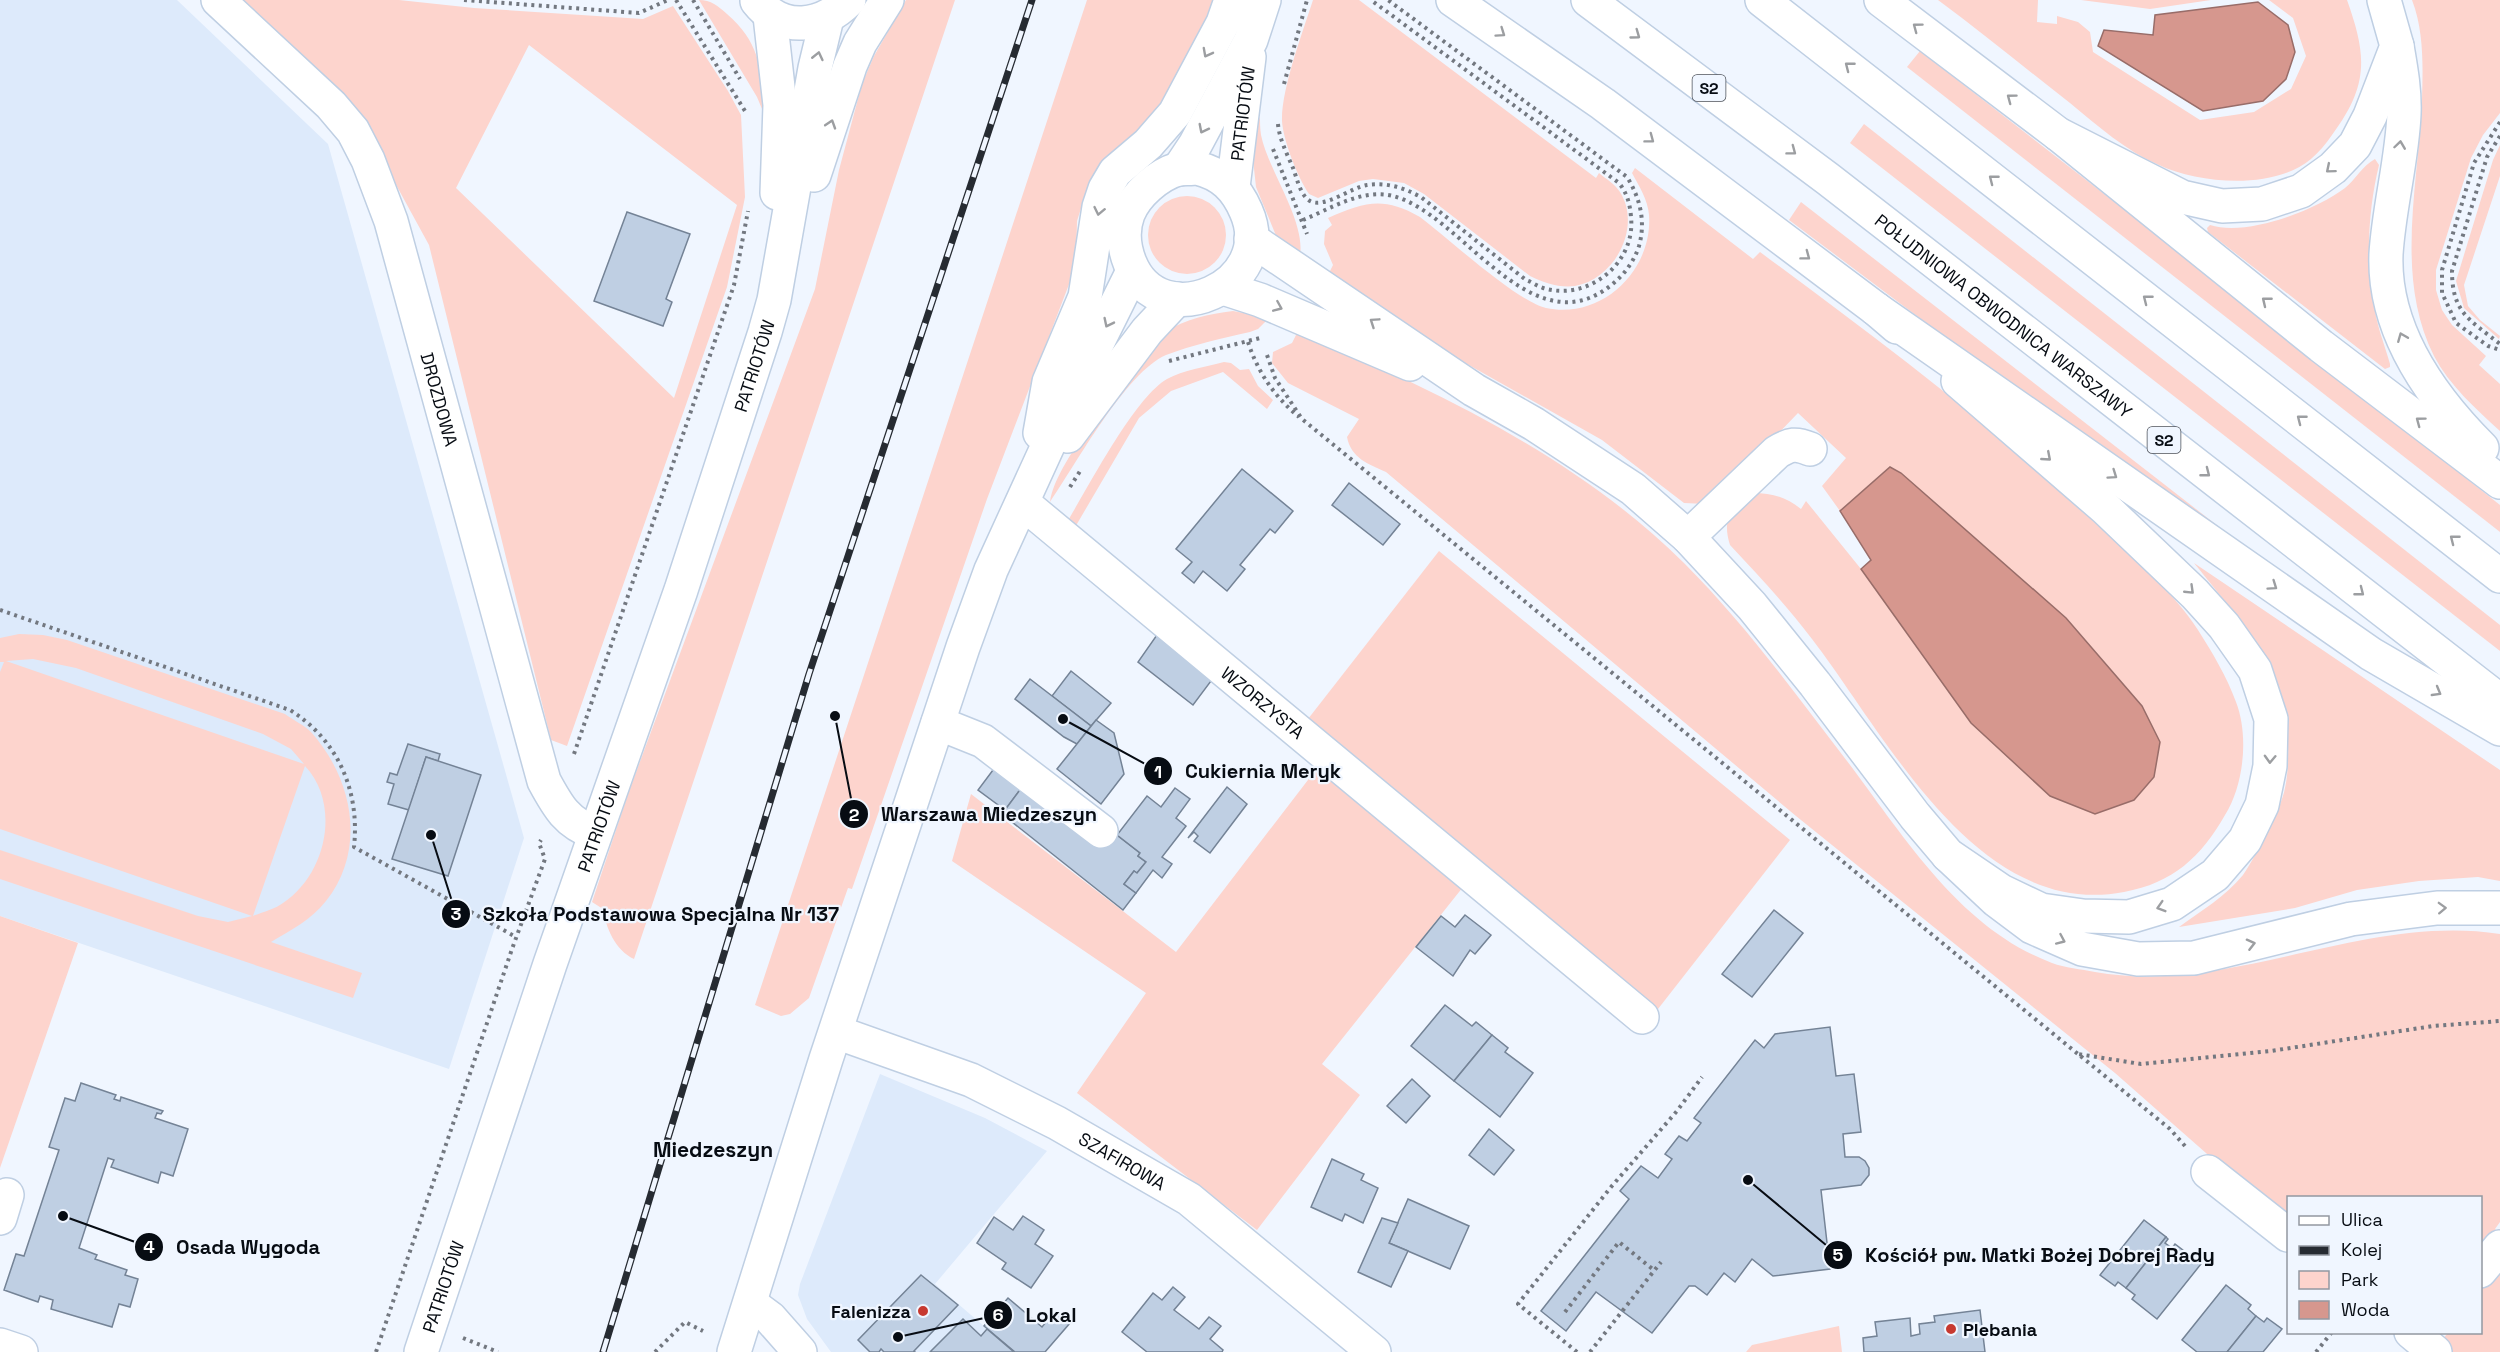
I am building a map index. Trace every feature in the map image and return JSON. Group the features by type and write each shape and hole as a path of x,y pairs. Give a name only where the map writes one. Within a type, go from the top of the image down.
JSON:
{"main road":[{"name":"DROZDOWA","path":"218,0 331,105 353,131 368,160 391,221 544,781 556,803 578,827 595,833"},
{"path":"774,300 850,66 860,42 887,0"},
{"path":"1026,496 1049,382 1085,297 1099,207 1105,189 1115,172 1148,144 1175,113 1223,23 1232,0"},
{"name":"PATRIOTÓW","path":"1179,169 1195,146 1251,40 1264,0"},
{"path":"1454,0 1603,104 1876,309 2371,654 2500,729"},
{"name":"POŁUDNIOWA OBWODNICA WARSZAWY","path":"1588,0 1820,172 2500,701"},
{"path":"1762,0 2500,576"},
{"path":"1881,0 2058,134 2321,346 2500,482"},
{"path":"2384,0 2404,82 2404,115 2386,256 2388,288 2394,316 2406,348 2426,381 2458,424 2500,467"},
{"path":"763,8 797,23 809,24 838,9"},
{"name":"PATRIOTÓW","path":"763,8 780,105 774,300"},
{"name":"PATRIOTÓW","path":"420,1352 595,833 681,590 774,300 815,68 838,9"},
{"name":"PATRIOTÓW","path":"1233,187 1251,40"},
{"path":"2058,134 2182,197 2222,206 2262,204 2301,191 2333,168 2355,145 2370,116 2397,46"},
{"path":"1197,168 1209,171 1233,187 1249,217 1252,230 1241,272 1223,288 1200,297 1177,299 1153,291 1133,271 1125,250 1128,215 1133,203 1146,189 1179,169 1197,168"},
{"path":"1251,239 1474,390 1542,429 1633,489 1688,537 1752,606 1815,684 1915,816 1948,855 1996,900 2032,927 2082,949 2138,959 2194,958 2351,919 2437,908 2500,908"},
{"path":"734,1352 836,1032 963,647 991,570 1067,404 1133,271"},
{"path":"1223,288 1260,300 1474,390"},
{"path":"1026,496 1147,331 1177,299"},
{"path":"1876,309 2106,509 2195,594 2224,626 2255,670 2271,719 2270,766 2262,805 2245,840 2216,875 2172,904 2129,917 2083,916 2041,910 2001,891 1948,855"},
{"path":"1688,537 1777,452 1790,444 1798,444 1810,449"},
{"name":"WZORZYSTA","path":"1026,496 1642,1017"},
{"path":"938,723 983,741 1101,831"},
{"name":"SZAFIROWA","path":"836,1032 971,1080 1057,1123 1189,1199 1374,1352"},
{"path":"2208,1172 2287,1233"},
{"path":"2482,1270 2500,1247"},
{"path":"751,1304 770,1318 800,1352"},
{"path":"0,1345 21,1352"}],"path":[{"path":"464,0 639,13 668,0"},
{"path":"676,0 746,114"},
{"path":"693,0 746,89"},
{"path":"1281,94 1288,61 1307,0"},
{"path":"1277,115 1278,130 1297,180 1301,190 1310,201 1316,203 1324,201 1366,185 1389,184 1406,189 1421,197 1526,280 1544,288 1571,290 1585,287 1610,273 1621,260 1629,244 1632,228 1628,199 1619,183 1371,0"},
{"path":"1303,220 1358,196 1376,193 1396,196 1422,209 1515,284 1540,297 1559,302 1578,301 1595,296 1613,284 1627,269 1637,253 1642,234 1642,216 1637,195 1627,177 1388,0"},
{"path":"2500,122 2474,163 2442,270 2442,293 2456,323 2488,346 2500,350"},
{"path":"2500,136 2487,157 2452,271 2452,288 2456,303 2464,314 2500,344"},
{"path":"1269,139 1303,220 1309,243"},
{"path":"574,755 734,285 749,203"},
{"path":"1165,362 1262,337"},
{"path":"1248,342 1253,358 1280,401 2170,1129 2208,1172"},
{"path":"1267,355 1275,378 1302,419"},
{"path":"1067,492 1085,462"},
{"path":"0,610 291,710 319,731 350,783 355,813 354,847 516,937"},
{"path":"376,1352 516,937 545,859 539,843 556,803"},
{"path":"2078,1054 2141,1064 2200,1059 2433,1026 2500,1021"},
{"path":"1577,1352 1518,1304 1630,1163 1677,1111 1702,1077"},
{"path":"1565,1312 1619,1242 1655,1270"},
{"path":"1590,1352 1661,1262"},
{"path":"655,1352 685,1322 704,1331"},
{"path":"2316,1352 2330,1334"},
{"path":"460,1337 498,1352"}],"shaded area":[{"path":"0,0 177,0 328,144 524,838 449,1069 0,916"},
{"path":"880,1074 985,1118 1047,1151 935,1284 1014,1352 831,1352 807,1319 798,1295 800,1284"}],"green space":[{"path":"241,0 399,0 474,8 643,19 673,6 741,115 745,197 727,287 567,746 551,740 429,245 354,108","holes":["529,45 737,205 674,398 456,188"]},
{"path":"699,0 711,2 721,8 739,25 754,48 761,73 765,116 757,97"},
{"path":"906,0 955,0 634,959 617,944 606,924 603,909 592,902 628,794 815,289 839,170 862,84 874,56"},
{"path":"1087,0 1218,0 1162,101 1144,124 1089,183 1077,221 1076,266 987,499 852,889 848,888 809,998 790,1014 781,1016 755,1005"},
{"path":"1313,0 1359,0 1596,178 1599,173 1613,184 1620,192 1626,206 1628,220 1621,250 1613,262 1589,281 1575,286 1552,284 1530,276 1424,194 1404,183 1373,179 1359,181 1318,198 1309,194 1292,159 1282,121 1289,77"},
{"path":"1938,0 2038,0 2037,22 2057,24 2057,16 2078,22 2090,32 2093,52 2200,120 2254,112 2291,89 2306,56 2293,18 2269,0 2347,0 2358,38 2361,70 2353,101 2327,142 2311,159 2296,169 2277,176 2257,180 2215,180 2159,165 2124,145"},
{"path":"2081,0 2211,0 2150,9"},
{"path":"2412,0 2500,0 2500,113 2483,135 2471,158 2436,270 2436,290 2442,310 2452,325 2486,356 2479,365 2500,384 2500,431 2464,396 2440,367 2422,325 2415,294 2412,229 2422,99 2422,62 2419,24"},
{"path":"1920,51 2500,505 2500,532 1907,67"},
{"path":"1260,116 1261,135 1265,149 1298,231 1301,246 1299,260 1277,238 1256,187 1252,150"},
{"path":"1864,124 2500,625 2500,651 1850,143"},
{"path":"2500,145 2500,176 2464,285 2468,306 2480,320 2500,336 2499,339 2464,308 2456,281 2493,160"},
{"path":"2375,159 2379,165 2372,200 2369,256 2376,318 2390,364 2390,367 2385,369 2208,232 2207,228 2210,225 2225,228 2243,227 2299,213 2345,188 2366,165"},
{"path":"1635,168 1753,259 1760,252 1938,387 2067,496 2179,604 2198,630 2224,674 2240,715 2243,744 2240,775 2231,803 2216,830 2184,866 2171,875 2141,888 2124,892 2071,893 2024,878 1980,850 1941,812 1904,769 1802,627 1730,545 1728,520 1735,509 1753,493 1790,501 1801,509 1806,501 1861,569 1971,723 2142,706 2066,618 1901,473 1891,467 1840,511 1822,486 1846,458 1798,413 1718,496 1706,504 1684,503 1602,440 1396,324 1326,279 1333,265 1324,244 1325,231 1332,225 1328,218 1364,205 1384,204 1407,210 1420,217 1500,282 1533,303 1546,308 1567,310 1586,306 1620,287 1633,272 1642,254 1648,235 1649,215 1645,199 1632,173"},
{"path":"1187,196 1202,199 1214,208 1223,220 1226,235 1223,250 1214,262 1202,271 1187,274 1172,271 1160,262 1151,250 1148,235 1151,220 1160,208 1172,199"},
{"path":"1801,202 2241,544 2014,389 1789,220"},
{"path":"1233,311 1259,316 1267,320 1258,329 1176,351 1151,365 1119,399 1050,502 1055,484 1081,439 1165,332 1198,318"},
{"path":"1298,331 1401,378 1502,429 1551,458 1598,490 1642,525 1684,563 1749,635 1912,849 1936,877 1989,927 2019,947 2062,966 2095,972 2145,976 2196,973 2246,965 2398,934 2449,931 2500,934 2500,1222 2495,1229 2498,1232 2482,1254 2482,1196 2287,1196 2287,1220 2223,1168 2115,1073 1796,816 1386,472 1356,455 1347,437 1359,419 1288,383 1272,363 1273,352 1292,343"},
{"path":"1224,362 1231,363 1240,370 1249,369 1258,386 1273,400 1267,409 1223,372 1171,391 1139,418 1074,529 1067,522 1126,424 1154,389 1173,376"},
{"path":"1439,551 1790,840 1658,1009 1308,719"},
{"path":"2194,563 2500,770 2500,881 2478,877 2419,881 2357,890 2295,908 2179,927 2221,896 2243,875 2279,808 2288,768 2286,716 2282,697 2274,678 2244,627"},
{"path":"19,634 43,635 67,640 285,714 311,732 337,771 345,792 350,815 347,859 339,881 320,908 271,942 362,973 353,998 0,879 0,850 198,916 228,922 252,916 0,829 0,672 4,662 0,662 0,638","holes":["33,659 76,668 263,734 291,749 304,764 6,661","305,766 316,782 323,799 324,838 319,857 310,875 298,890 280,905 253,916"]},
{"path":"1321,763 1467,882 1322,1064 1360,1095 1257,1230 1077,1093 1146,993 952,861 971,794 1176,952"},
{"path":"0,916 78,943 0,1168"},
{"path":"2500,1266 2500,1352 2452,1352 2440,1342 2447,1334 2482,1334 2482,1290"},
{"path":"1839,1326 1842,1352 1746,1352 1752,1345"}],"water":[{"path":"2258,2 2288,25 2295,52 2286,79 2263,101 2203,111 2098,46 2104,30 2153,35 2155,15"},
{"path":"1890,467 1901,473 2066,618 2142,706 2160,742 2154,777 2134,800 2095,814 2050,796 1971,723 1861,569 1871,560 1840,511"}],"building":[{"path":"627,212 690,234 666,299 672,302 663,326 594,301"},
{"path":"1242,469 1293,511 1275,533 1270,529 1240,565 1245,569 1227,591 1203,571 1194,583 1182,573 1192,562 1176,549"},
{"path":"1349,483 1400,524 1383,545 1332,505"},
{"path":"1159,632 1214,677 1193,705 1138,662"},
{"path":"1071,671 1111,703 1091,726 1052,696"},
{"path":"1030,679 1091,726 1077,744 1064,737 1015,699"},
{"path":"1096,720 1114,733 1124,774 1101,804 1057,769"},
{"path":"408,744 440,754 438,761 426,757 409,810 388,804 394,784 387,782 390,773 397,775"},
{"path":"426,757 481,775 448,876 392,859"},
{"path":"996,766 1025,783 1005,810 978,790"},
{"path":"1025,783 1112,841 1117,835 1140,853 1138,856 1146,862 1137,873 1134,871 1124,884 1136,893 1123,910 1002,814"},
{"path":"1227,787 1247,804 1210,853 1194,841 1198,836 1194,832 1188,838"},
{"path":"1175,788 1190,799 1176,818 1186,826 1162,857 1172,864 1162,878 1153,870 1136,893 1124,884 1134,871 1137,873 1146,862 1138,856 1140,853 1117,835 1147,796 1161,807"},
{"path":"1774,910 1803,933 1752,997 1722,974"},
{"path":"1465,915 1491,935 1475,954 1470,950 1453,976 1416,947 1441,916 1455,927"},
{"path":"1445,1005 1472,1026 1476,1022 1492,1035 1454,1081 1411,1046"},
{"path":"1830,1027 1836,1076 1854,1074 1861,1132 1843,1134 1845,1157 1859,1157 1865,1161 1869,1168 1869,1175 1861,1185 1821,1190 1830,1269 1773,1276 1752,1259 1735,1282 1724,1273 1707,1295 1695,1286 1689,1286 1652,1333 1596,1292 1566,1331 1541,1311 1629,1199 1620,1191 1641,1166 1658,1178 1672,1159 1665,1154 1679,1136 1687,1141 1701,1123 1694,1118 1755,1040 1764,1048 1775,1034"},
{"path":"1492,1035 1508,1048 1505,1052 1533,1073 1500,1117 1454,1081"},
{"path":"1412,1079 1430,1096 1406,1123 1387,1106"},
{"path":"81,1083 116,1095 114,1099 120,1101 121,1097 163,1111 161,1114 157,1113 155,1118 188,1129 173,1176 161,1172 158,1183 111,1167 114,1160 108,1158 79,1248 97,1255 95,1259 127,1270 125,1275 138,1279 130,1307 119,1304 112,1327 51,1309 53,1300 40,1296 38,1302 4,1290 16,1254 24,1256 59,1150 49,1147 65,1098 75,1101"},
{"path":"1489,1129 1514,1150 1494,1175 1469,1155"},
{"path":"1332,1159 1364,1174 1361,1180 1378,1188 1363,1223 1345,1214 1342,1221 1311,1207"},
{"path":"1408,1199 1469,1226 1450,1269 1389,1243"},
{"path":"1023,1216 1044,1230 1035,1244 1053,1256 1031,1288 1002,1269 1006,1263 977,1243 994,1217 1013,1230"},
{"path":"1382,1218 1398,1223 1389,1243 1408,1251 1391,1287 1358,1272"},
{"path":"2144,1220 2166,1237 2126,1288 2118,1282 2115,1286 2100,1275"},
{"path":"2166,1237 2168,1239 2165,1243 2172,1248 2175,1244 2201,1264 2157,1319 2132,1299 2135,1295 2126,1288"},
{"path":"921,1275 958,1305 915,1352 884,1352 881,1349 879,1352 870,1352 858,1340"},
{"path":"2226,1285 2251,1305 2248,1309 2256,1316 2227,1352 2197,1352 2182,1340"},
{"path":"1173,1287 1185,1297 1174,1310 1199,1329 1209,1317 1221,1326 1210,1339 1223,1350 1222,1352 1147,1352 1122,1332 1153,1293 1162,1300"},
{"path":"1008,1298 1042,1327 1055,1311 1070,1323 1045,1352 1015,1352 984,1326"},
{"name":"Plebania","path":"1980,1310 1985,1352 1864,1352 1863,1338 1877,1336 1875,1322 1910,1318 1911,1336 1920,1334 1919,1324 1935,1322 1934,1316"},
{"path":"2256,1316 2264,1322 2267,1318 2282,1329 2263,1352 2227,1352"},
{"path":"963,1319 981,1336 987,1329 1014,1352 930,1352"}],"railway":[{"path":"603,1352 809,674 1032,0"}],"place":[{"name":"Warszawa Miedzeszyn","path":"835,716"},
{"name":"Cukiernia Meryk","path":"1063,719"},
{"name":"Szkoła Podstawowa Specjalna Nr 137","path":"431,835"},
{"name":"Kościół pw. Matki Bożej Dobrej Rady","path":"1748,1180"},
{"name":"Osada Wygoda","path":"63,1216"},
{"name":"Falenizza","path":"923,1311"},
{"name":"Plebania","path":"1951,1329"},
{"name":"Lokal","path":"898,1337"}],"district":[{"name":"Miedzeszyn","path":"713,1149"}]}
